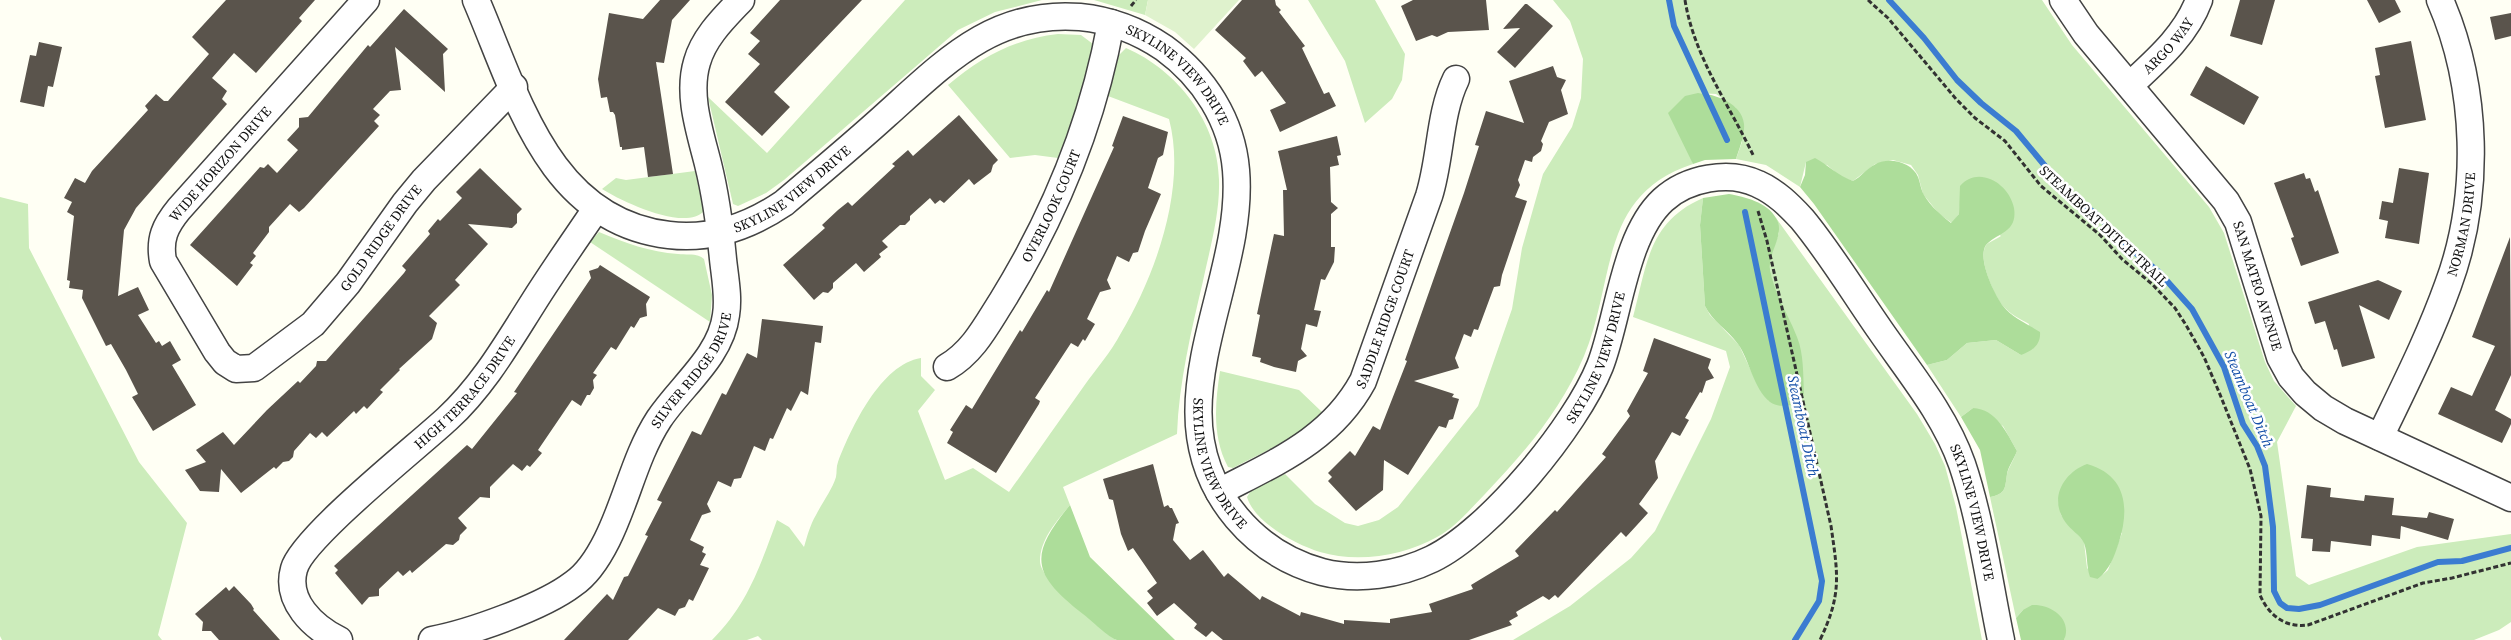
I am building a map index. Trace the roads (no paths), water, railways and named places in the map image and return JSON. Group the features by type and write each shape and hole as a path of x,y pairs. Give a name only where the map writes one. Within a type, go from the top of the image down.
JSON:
{"street":[{"name":"WIDE HORIZON DRIVE","path":"236,369 225,362 217,352 163,261 160,247 163,233 179,209 366,0"},
{"name":"SKYLINE VIEW DRIVE","path":"476,0 514,87 550,160 572,189 618,222 658,234 696,236 721,232 754,221 784,203 956,54 991,33 1011,24 1052,16 1089,18 1111,23 1152,40 1186,66 1202,84 1215,104 1232,145 1237,187 1232,230 1204,361 1198,408 1203,448 1219,492 1244,526 1280,554 1323,572 1370,576 1405,569 1433,559 1454,546 1485,520 1537,465 1582,403 1599,369 1635,243 1650,215 1662,200 1677,189 1693,182 1729,177 1754,182 1775,193 1803,220 1912,376 1951,438 1971,495 2001,640"},
{"name":"SILVER RIDGE DRIVE","path":"432,640 463,633 546,600 575,583 598,556 613,526 648,437 674,399 709,355 723,331 727,296 721,232 718,208 695,104 694,83 697,63 702,48 710,34 741,0"},
{"name":"SAN MATEO AVENUE","path":"2063,0 2086,34 2213,182 2238,222 2280,357 2292,377 2305,393 2323,408 2380,437 2511,498"},
{"name":"ARGO WAY","path":"2130,85 2166,51 2195,11 2199,0"},
{"name":"NORMAN DRIVE","path":"2380,437 2449,284 2468,203 2471,157 2466,100 2459,52 2440,0"},
{"name":"OVERLOOK COURT","path":"947,367 959,360 978,340 1021,268 1056,200 1086,122 1097,87 1111,23"},
{"name":"SADDLE RIDGE COURT","path":"1219,492 1306,444 1337,418 1352,401 1363,380 1430,196 1437,173 1450,92 1456,79"},
{"name":"GOLD RIDGE DRIVE","path":"236,369 254,368 313,324 348,284 409,197 514,87"},
{"name":"HIGH TERRACE DRIVE","path":"339,640 328,634 307,616 296,598 292,578 294,568 302,553 324,530 473,392 496,361 596,208"}],"waterway":[{"name":"Steamboat Ditch","path":"1669,0 1674,26 1727,140"},
{"name":"Steamboat Ditch","path":"1889,0 1924,38 1957,80 1981,103 2016,131 2065,190 2096,214 2132,250 2159,272 2192,309 2224,367 2243,424 2257,446 2265,466 2273,527 2274,591 2280,603 2287,608 2299,609 2320,605 2438,562 2462,561 2511,548"},
{"name":"Steamboat Ditch","path":"1745,212 1822,581 1819,601 1795,640"}]}
